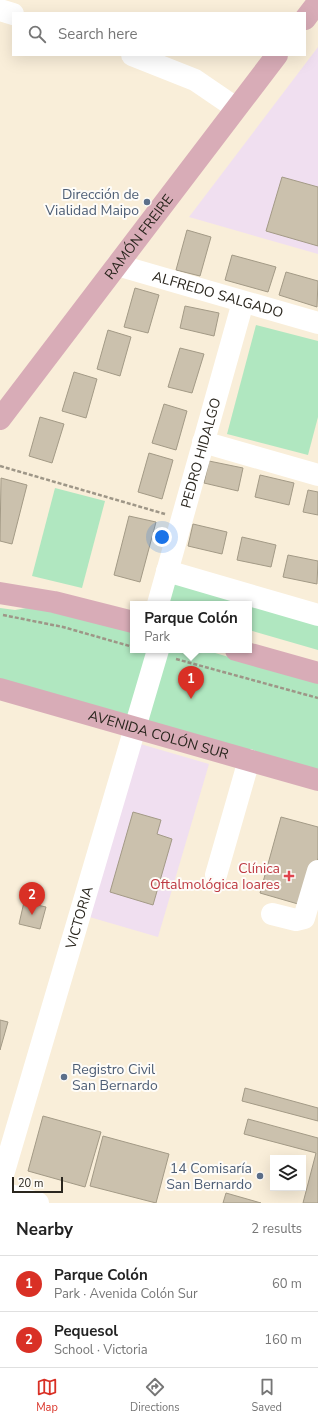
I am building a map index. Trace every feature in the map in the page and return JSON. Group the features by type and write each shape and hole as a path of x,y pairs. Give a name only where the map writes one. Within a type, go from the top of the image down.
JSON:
{"main road":[{"path":"306,18 318,2"},
{"name":"RAMÓN FREIRE","path":"1,415 276,56"},
{"path":"0,593 54,602 130,621"},
{"path":"247,653 318,673"},
{"name":"AVENIDA COLÓN SUR","path":"0,688 318,780"}],"street":[{"path":"0,10 12,14"},
{"path":"135,56 195,80 236,108"},
{"name":"ALFREDO SALGADO","path":"117,265 318,323"},
{"name":"PEDRO HIDALGO","path":"159,601 243,302"},
{"path":"203,442 318,475"},
{"path":"167,572 318,615"},
{"name":"VICTORIA","path":"0,1186 136,728 157,653"},
{"path":"216,875 249,760"},
{"path":"272,914 296,920 304,918 318,871"},
{"path":"0,1192 38,1203"}],"path":[{"path":"0,466 182,519"},
{"path":"0,614 63,627 130,646"},
{"path":"160,653 318,698"}],"shaded area":[{"path":"318,47 318,254 189,217"},
{"path":"137,743 209,764 158,937 86,916"}],"green space":[{"path":"256,325 318,341 318,417 308,455 227,434"},
{"path":"55,488 105,501 82,588 32,576"},
{"path":"173,580 318,617 318,650 252,631 252,601 166,601"},
{"path":"32,607 130,629 130,653 215,653 318,683 318,770 0,681 0,608 15,610"}],"building":[{"path":"282,177 318,187 318,246 266,231"},
{"path":"187,230 211,237 200,276 176,270"},
{"path":"232,255 276,267 268,292 225,280"},
{"path":"286,272 318,281 317,307 279,295"},
{"path":"135,288 159,295 148,333 124,327"},
{"path":"185,306 219,313 214,336 180,328"},
{"path":"108,330 131,337 120,376 97,369"},
{"path":"180,348 204,354 192,393 168,387"},
{"path":"74,372 97,379 86,418 62,411"},
{"path":"164,404 187,411 176,450 152,443"},
{"path":"40,417 64,424 52,463 29,456"},
{"path":"149,453 173,460 162,499 138,492"},
{"path":"209,461 243,468 238,491 204,483"},
{"path":"260,475 294,483 289,505 255,497"},
{"path":"1,478 27,485 12,544 0,541"},
{"path":"308,490 318,492 318,515 303,512"},
{"path":"129,516 156,522 140,582 114,575"},
{"path":"193,524 227,532 222,554 188,546"},
{"path":"242,537 276,545 271,567 237,560"},
{"path":"288,555 318,561 317,584 283,577"},
{"path":"133,812 161,820 157,834 172,839 153,905 110,892"},
{"name":"Clínica Oftalmológica Ioares","path":"281,817 318,827 318,858 305,906 260,893"},
{"path":"24,902 46,907 40,929 19,924"},
{"path":"0,1020 8,1022 0,1050"},
{"path":"245,1088 318,1108 318,1121 242,1101"},
{"path":"43,1116 101,1132 85,1187 28,1171"},
{"path":"248,1119 318,1138 318,1203 303,1203 316,1153 244,1134"},
{"path":"103,1136 169,1154 156,1203 90,1186"},
{"path":"226,1193 261,1203 223,1203"}],"place":[{"name":"Dirección de Vialidad Maipo","path":"147,202"},
{"name":"Parque Colón","path":"191,699"},
{"name":"Clínica Oftalmológica Ioares","path":"289,876"},
{"name":"Pequesol","path":"32,915"},
{"name":"Registro Civil San Bernardo","path":"64,1077"},
{"name":"14 Comisaría San Bernardo","path":"260,1176"}]}
